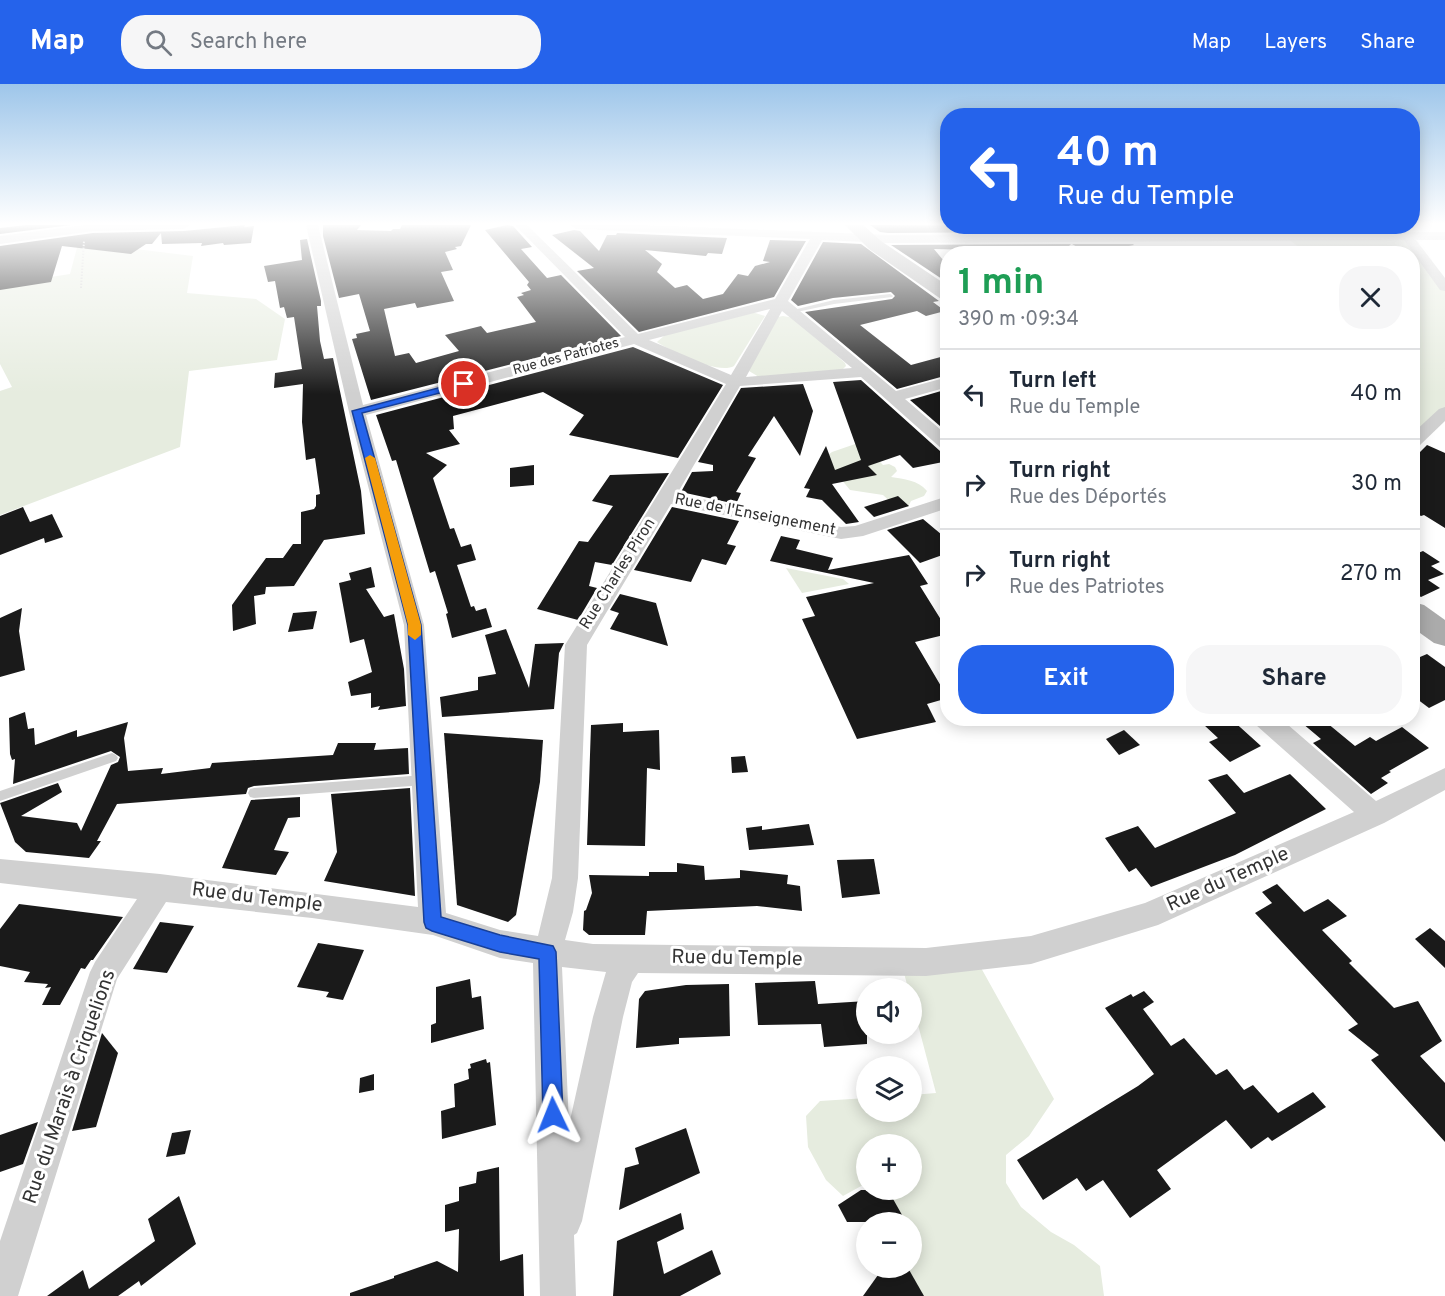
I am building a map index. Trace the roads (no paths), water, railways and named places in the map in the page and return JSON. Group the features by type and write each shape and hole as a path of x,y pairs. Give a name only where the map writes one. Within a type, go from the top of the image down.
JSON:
{"main road":[{"path":"1420,619 1445,636"}],"street":[{"path":"326,282 357,411 414,625 432,922"},
{"path":"578,282 635,339 735,382 865,372"},
{"name":"Rue Charles Piron","path":"547,952 559,912 565,878 576,645 735,382 786,306 797,282"},
{"path":"786,306 940,438"},
{"name":"Rue des Patriotes","path":"357,411 635,339 786,306"},
{"path":"893,397 940,384"},
{"path":"1420,435 1445,412"},
{"name":"Rue de l'Enseignement","path":"666,497 841,532 856,532 940,505"},
{"path":"1273,726 1375,815"},
{"name":"Rue du Temple","path":"2,874 160,887 432,922 500,944 592,958 926,962 1031,950 1148,916 1375,815 1445,778"},
{"name":"Rue du Marais à Criquelions","path":"0,1296 105,972 160,887"},
{"path":"547,952 558,1296"},
{"path":"557,1258 608,1017 619,976 631,958"}],"lane":[{"path":"786,306 890,297"},
{"path":"0,796 112,758"},
{"path":"254,793 424,780"}]}
